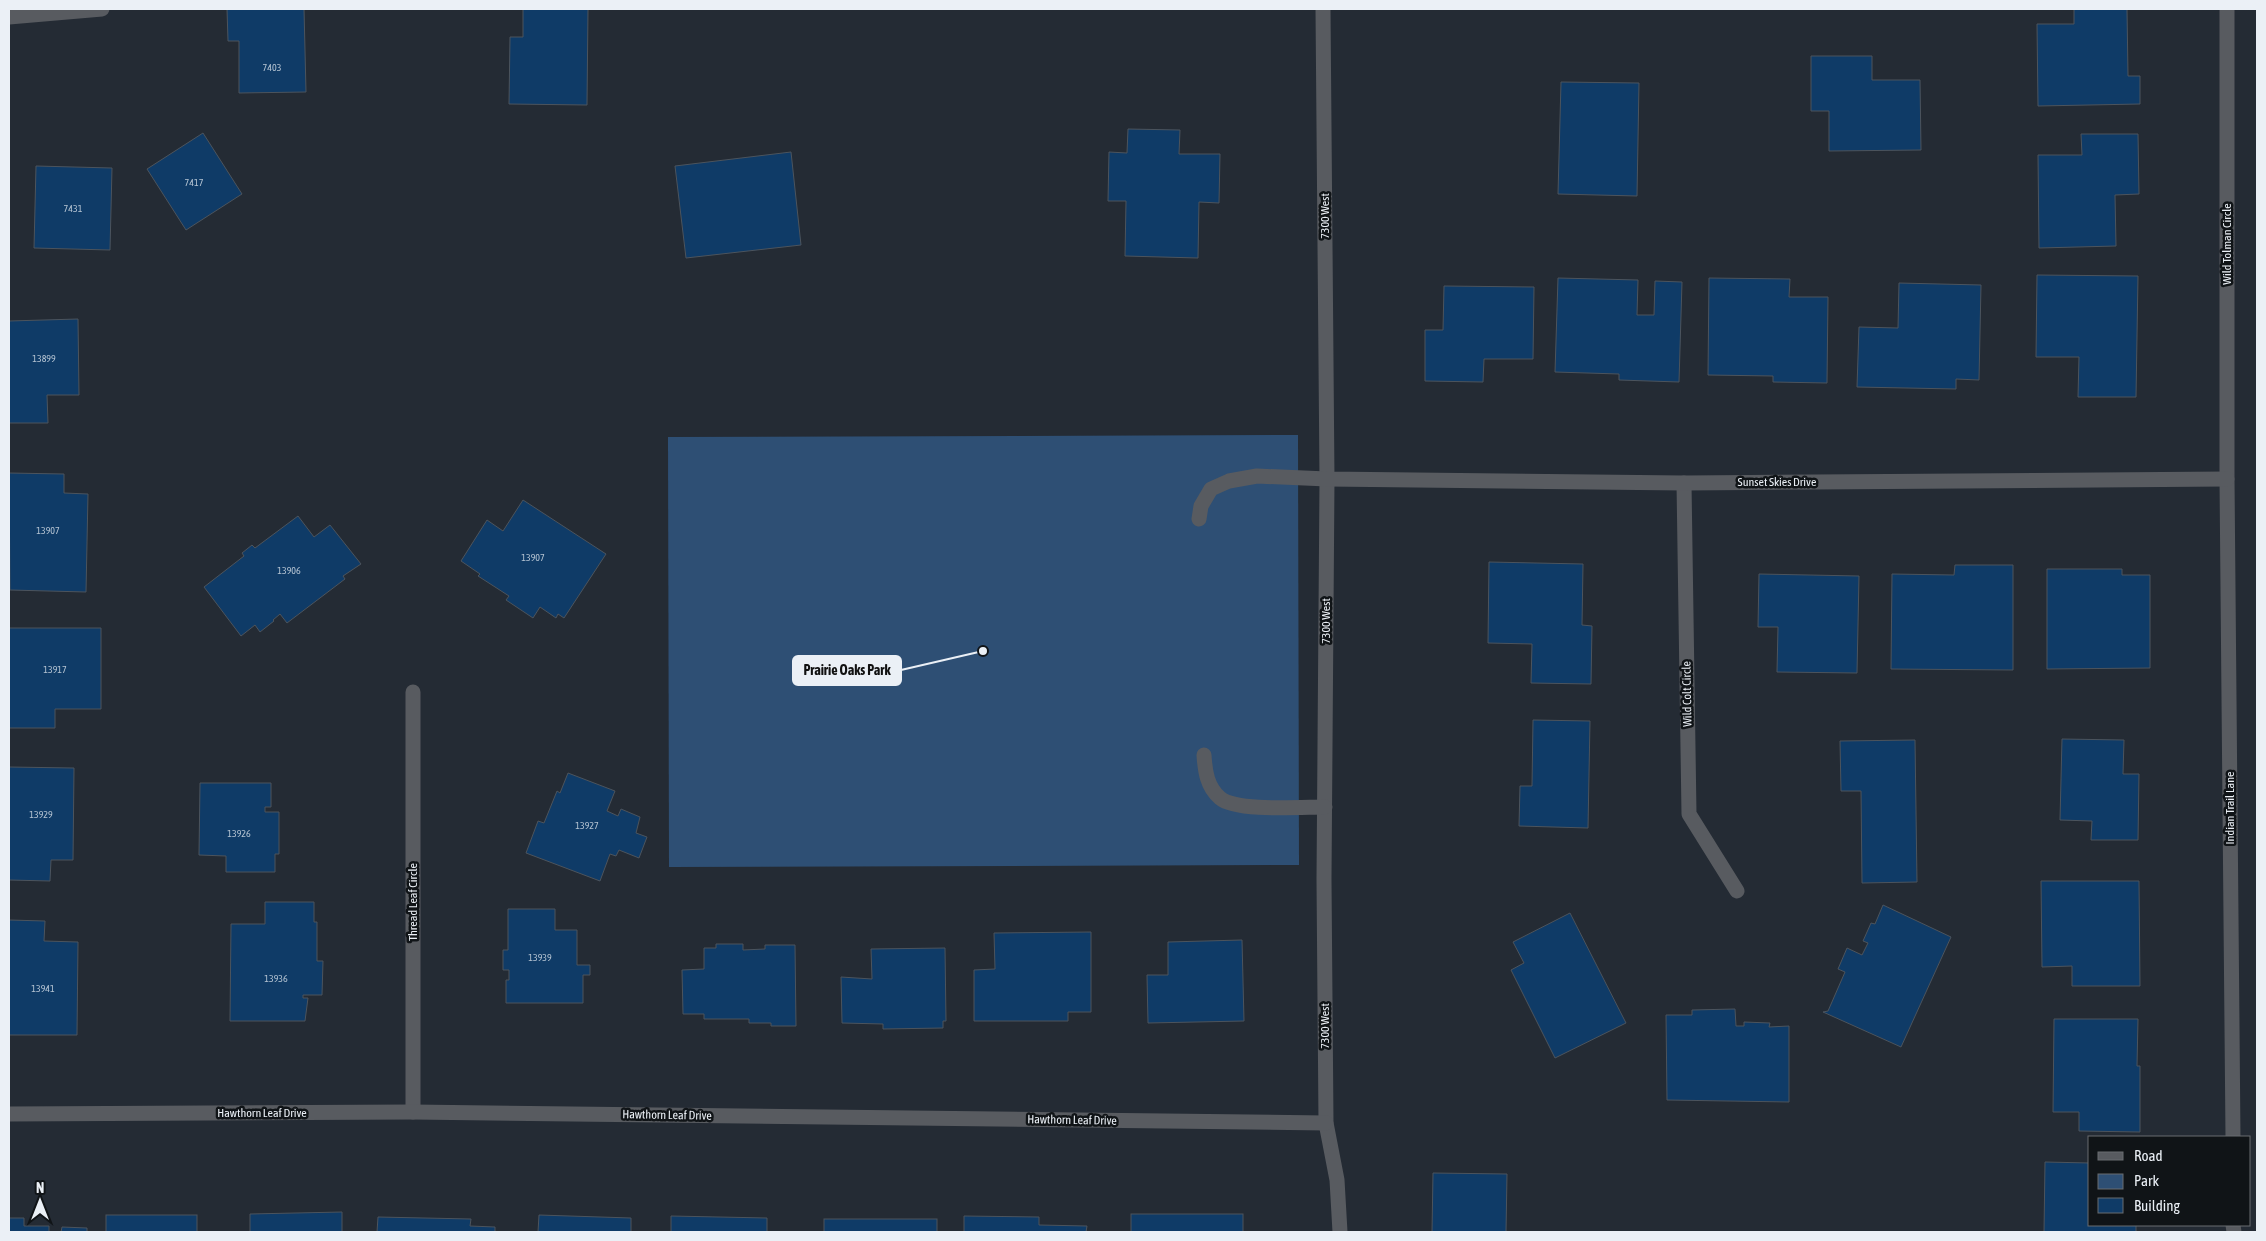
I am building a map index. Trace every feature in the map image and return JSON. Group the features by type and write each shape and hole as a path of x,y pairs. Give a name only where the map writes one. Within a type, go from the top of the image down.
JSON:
{"street":[{"path":"9,17 102,9"},
{"name":"7300 West","path":"1323,9 1327,480 1326,1123 1337,1180 1340,1232"},
{"name":"Wild Tolman Circle","path":"2227,9 2227,479"},
{"name":"Sunset Skies Drive","path":"1199,519 1201,506 1211,489 1229,481 1257,476 1327,480 1684,483 2227,479"},
{"name":"Indian Trail Lane","path":"2227,479 2233,1136"},
{"name":"Wild Colt Circle","path":"1684,483 1689,814 1737,891"},
{"name":"Thread Leaf Circle","path":"412,692 414,1112"},
{"path":"1204,755 1205,774 1221,799 1240,806 1325,807"},
{"name":"Hawthorn Leaf Drive","path":"9,1114 414,1112 1326,1123"}],"green space":[{"path":"1298,435 1299,865 669,867 668,437"}],"building":[{"path":"227,9 304,9 306,92 239,93 239,41 228,41"},
{"path":"523,9 588,9 587,105 509,104 510,37 523,37"},
{"path":"2074,9 2127,9 2128,76 2140,76 2140,104 2038,106 2037,24 2074,24"},
{"path":"1811,56 1872,56 1872,80 1920,80 1921,150 1829,151 1829,111 1811,111"},
{"path":"1561,82 1639,83 1637,196 1558,194"},
{"path":"1128,129 1180,130 1179,154 1220,154 1219,203 1199,202 1198,258 1125,256 1126,201 1108,201 1109,152 1127,153"},
{"path":"203,133 242,194 186,230 147,169"},
{"path":"2081,134 2138,134 2139,194 2115,195 2116,246 2039,248 2038,155 2082,155"},
{"path":"791,152 801,245 686,258 675,166"},
{"path":"36,166 112,168 110,250 34,248"},
{"path":"2037,275 2138,276 2136,397 2078,397 2079,357 2036,357"},
{"path":"1558,278 1638,280 1637,315 1654,315 1655,281 1682,282 1679,382 1619,380 1619,374 1555,372"},
{"path":"1709,278 1790,279 1789,297 1828,297 1827,383 1773,382 1773,376 1708,375"},
{"path":"1899,283 1981,285 1979,380 1956,379 1956,389 1857,387 1859,327 1898,328"},
{"path":"1444,286 1534,287 1533,359 1484,359 1483,382 1425,381 1425,330 1443,330"},
{"path":"78,319 79,395 47,395 48,423 9,423 9,321"},
{"path":"9,473 64,474 64,493 88,494 86,592 10,590"},
{"path":"523,500 606,554 564,618 558,614 556,618 540,607 533,618 506,600 509,596 478,576 480,574 461,561 487,520 503,531"},
{"path":"298,516 314,537 330,525 361,564 343,576 345,579 287,623 280,614 260,632 255,625 241,636 204,587 244,556 242,553 252,545 255,548"},
{"path":"1489,562 1583,564 1582,625 1592,626 1591,684 1531,683 1532,644 1488,643"},
{"path":"1955,565 2013,565 2013,670 1891,669 1892,574 1954,575"},
{"path":"2047,569 2122,569 2122,575 2150,575 2150,668 2047,669"},
{"path":"1759,574 1859,576 1857,673 1777,672 1778,627 1758,627"},
{"path":"9,628 101,628 101,709 55,709 55,728 9,728"},
{"path":"1533,720 1590,721 1588,828 1519,826 1520,786 1532,786"},
{"path":"2062,739 2124,740 2123,774 2139,774 2138,840 2091,840 2092,821 2060,820"},
{"path":"1915,740 1917,882 1862,883 1861,791 1841,791 1840,741"},
{"path":"9,767 74,768 73,860 51,860 50,881 9,880"},
{"path":"568,773 615,791 607,811 618,816 621,809 640,817 636,833 647,837 639,858 619,850 616,856 610,854 600,881 526,853 538,821 544,823 557,791 560,793"},
{"path":"200,783 271,783 271,807 265,807 265,812 279,812 279,854 275,854 275,872 226,872 226,856 199,855"},
{"path":"2041,881 2139,881 2140,986 2072,986 2072,966 2042,967"},
{"path":"265,902 314,902 314,922 317,922 317,961 323,961 322,995 303,995 303,998 308,998 305,1021 230,1021 231,924 265,924"},
{"path":"1883,905 1951,937 1901,1047 1823,1012 1828,1011 1845,972 1838,969 1847,948 1862,955 1868,943 1863,941 1871,923 1875,924"},
{"path":"508,909 555,909 555,930 577,930 577,965 590,965 590,975 583,975 583,1003 506,1003 506,980 509,980 509,970 503,970 503,950 508,950"},
{"path":"1570,913 1626,1023 1555,1058 1511,970 1524,963 1513,942"},
{"path":"9,920 45,921 44,941 78,942 77,1035 9,1035"},
{"path":"1091,932 1091,1012 1068,1012 1068,1021 974,1021 974,970 995,969 994,933"},
{"path":"1242,940 1244,1021 1148,1023 1147,975 1168,975 1168,942"},
{"path":"716,944 743,944 743,950 765,949 765,945 795,945 796,1026 771,1026 771,1023 749,1023 749,1019 704,1019 704,1014 683,1014 682,970 704,969 704,948 716,948"},
{"path":"945,948 946,1021 943,1021 943,1028 883,1029 883,1024 842,1023 841,977 872,979 871,949"},
{"path":"1735,1009 1736,1026 1744,1026 1744,1022 1770,1023 1769,1027 1789,1026 1789,1102 1667,1100 1666,1015 1692,1015 1692,1010"},
{"path":"2054,1019 2138,1019 2137,1066 2140,1066 2140,1132 2079,1131 2079,1112 2053,1112"},
{"path":"2045,1162 2088,1163 2088,1226 2136,1226 2136,1232 2044,1232"},
{"path":"1433,1173 1507,1174 1506,1232 1432,1232"},
{"path":"342,1212 342,1232 250,1232 250,1214"},
{"path":"1131,1214 1243,1214 1243,1232 1131,1232"},
{"path":"106,1215 197,1215 197,1232 106,1232"},
{"path":"539,1215 631,1218 631,1232 538,1232"},
{"path":"671,1216 767,1218 767,1232 671,1232"},
{"path":"964,1216 1039,1217 1039,1225 1087,1226 1086,1232 964,1232"},
{"path":"378,1217 471,1219 470,1226 495,1227 495,1232 377,1232"},
{"path":"9,1218 24,1218 24,1226 49,1226 49,1232 9,1232"},
{"path":"824,1219 937,1219 937,1232 824,1232"},
{"path":"62,1227 87,1228 87,1232 61,1232"}],"place":[{"name":"Prairie Oaks Park","path":"983,651"}]}
